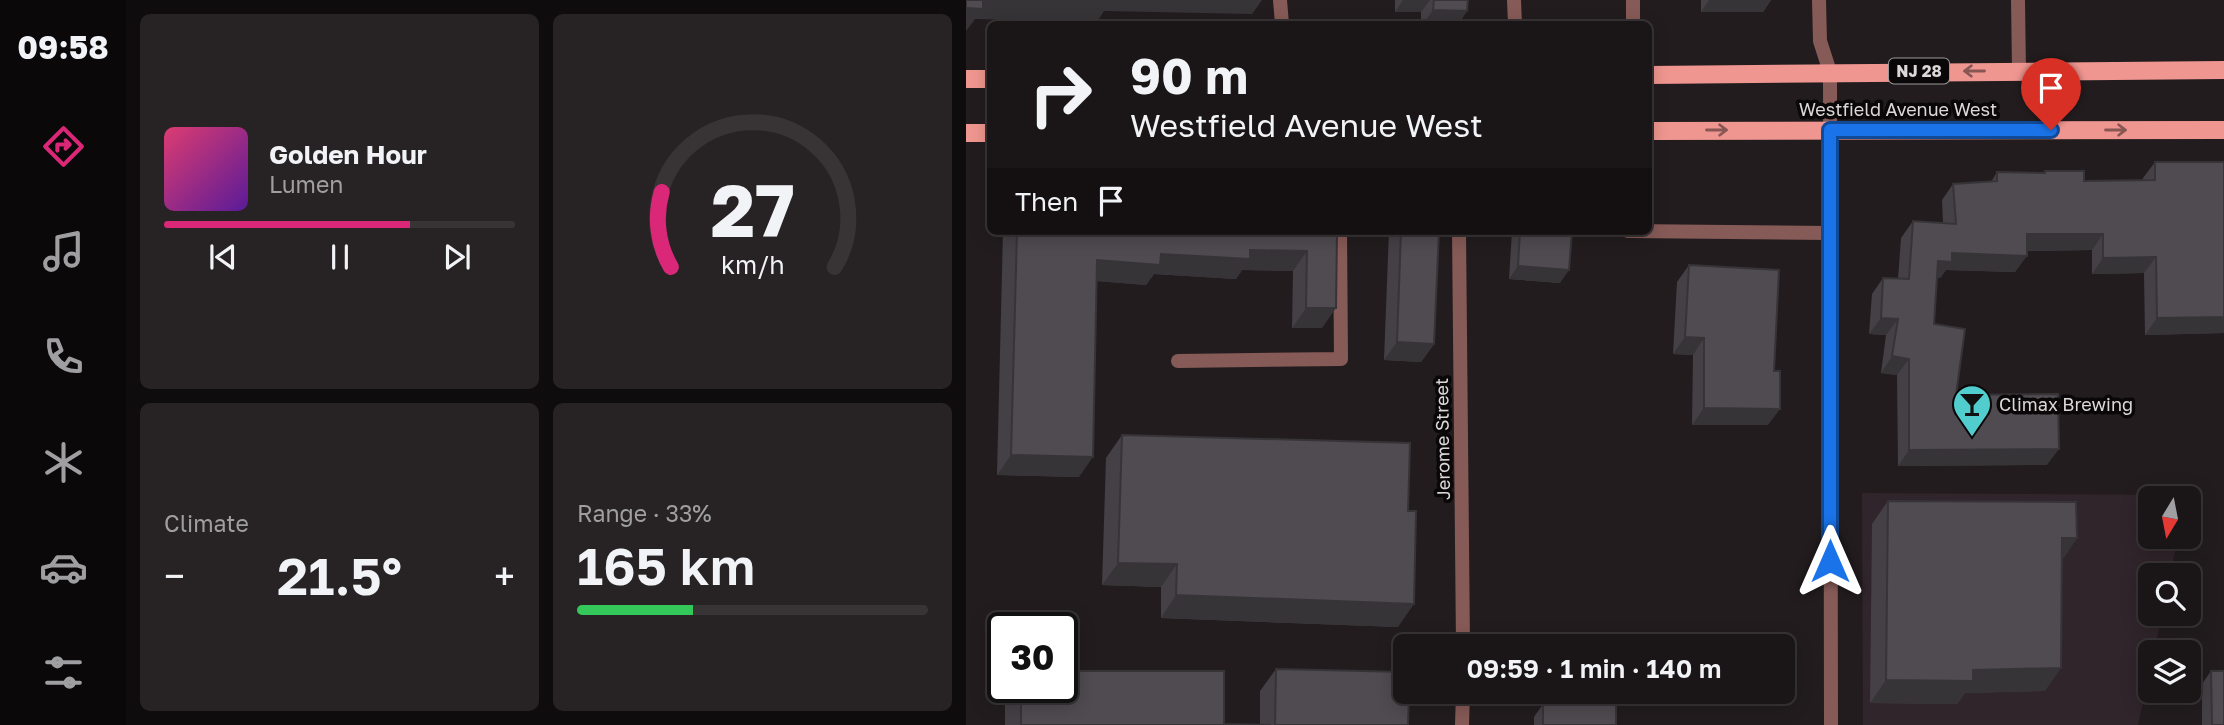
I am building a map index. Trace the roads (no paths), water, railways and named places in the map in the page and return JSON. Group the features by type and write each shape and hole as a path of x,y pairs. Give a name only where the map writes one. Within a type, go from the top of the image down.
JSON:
{"main road":[{"name":"Westfield Avenue West","path":"1652,75 2224,70"},
{"path":"966,79 987,79"},
{"name":"Westfield Avenue West","path":"1652,131 2224,130"},
{"path":"966,133 987,133"}],"street":[{"path":"1280,0 1282,21"},
{"path":"1514,0 1515,21"},
{"path":"1633,0 1633,21"},
{"path":"1819,0 1820,41 1830,72 1830,725"},
{"path":"2018,0 2019,71"},
{"path":"1652,231 1830,233"},
{"path":"1178,361 1341,359 1340,235"},
{"name":"Jerome Street","path":"1459,235 1463,634"},
{"path":"1462,725 1463,704"}],"place":[{"name":"Climax Brewing","path":"1972,438"}]}
